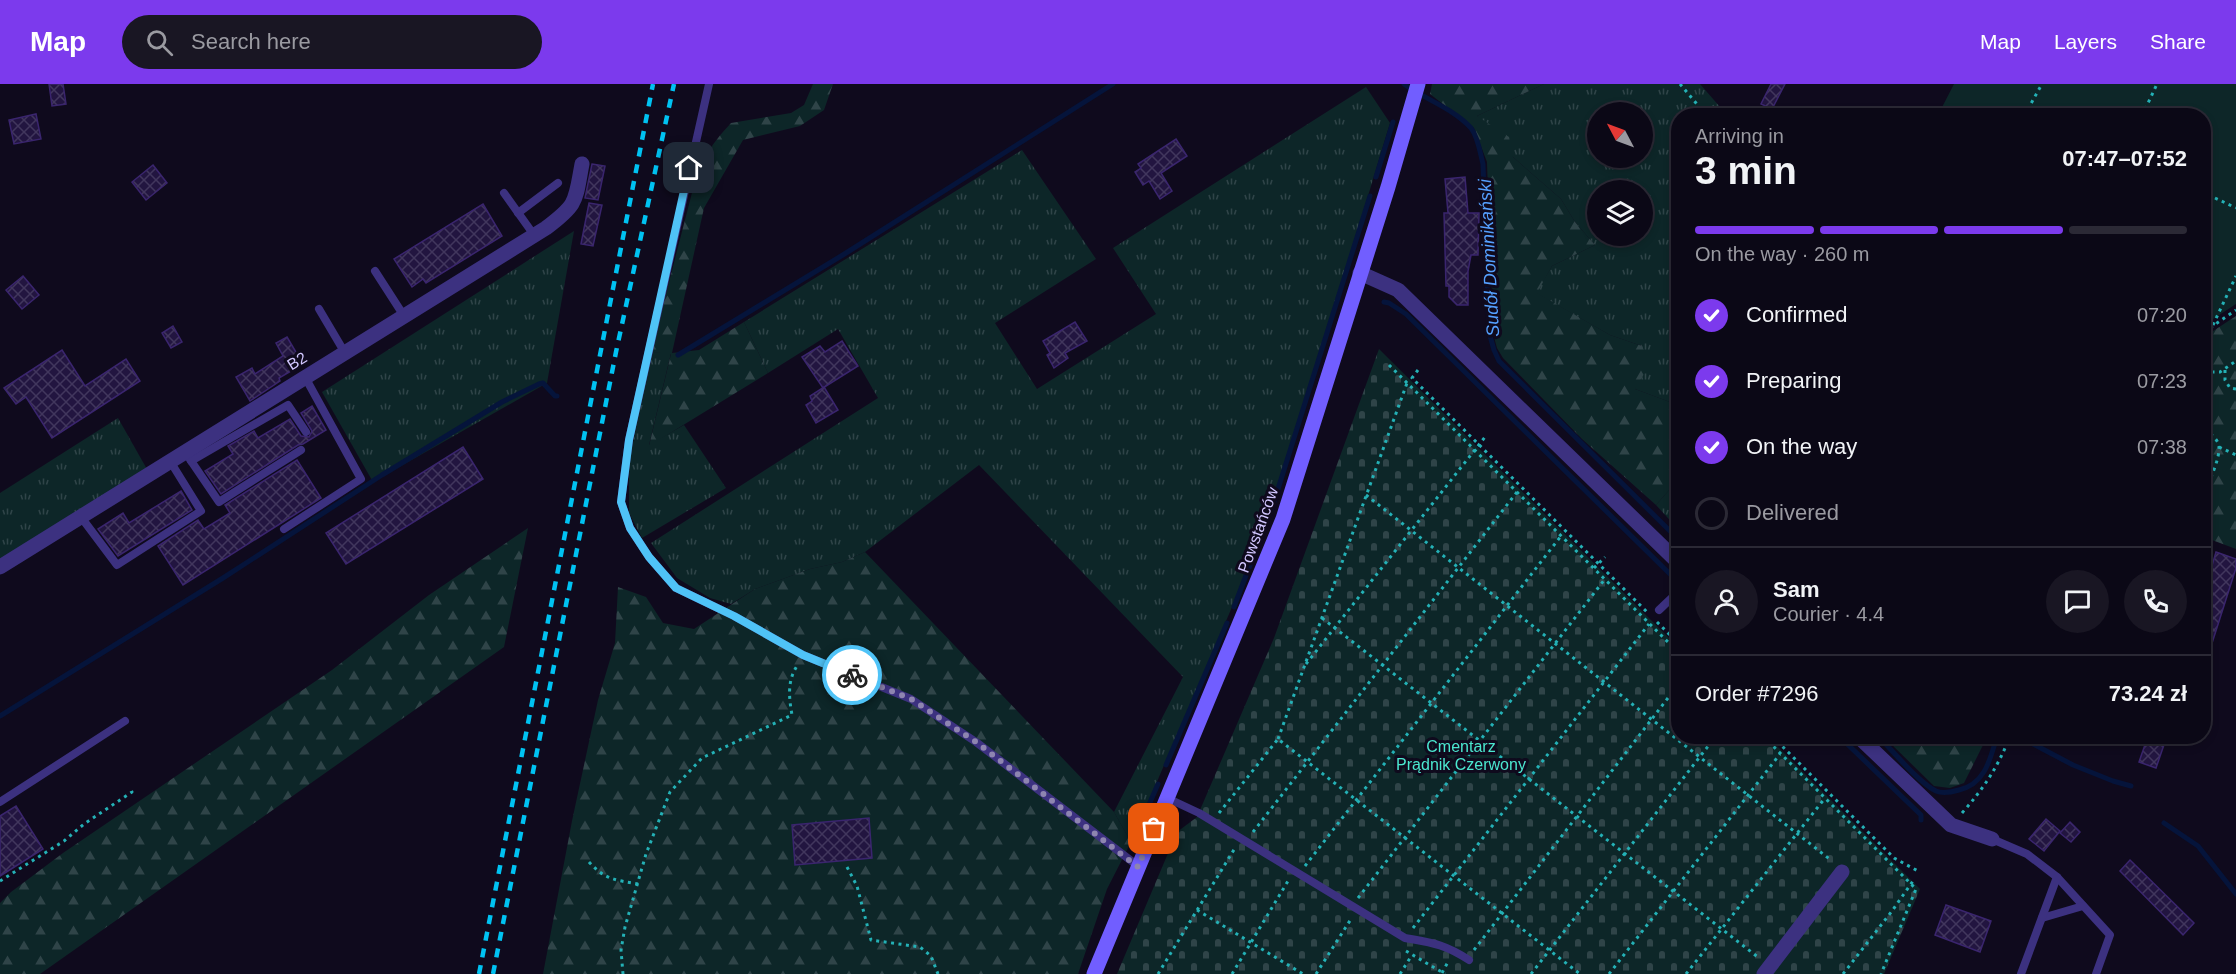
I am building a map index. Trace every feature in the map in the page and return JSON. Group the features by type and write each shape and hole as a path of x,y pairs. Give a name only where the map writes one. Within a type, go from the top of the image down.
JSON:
{"street":[{"name":"Powstańców","path":"1094,974 1283,519 1418,84"},
{"name":"B2","path":"0,567 170,461 188,457 305,377 568,212 575,201 582,164"},
{"path":"1360,273 1398,290 1671,555"},
{"path":"1866,744 1951,825 1992,839"},
{"path":"1767,970 1839,869"}],"lane":[{"path":"709,84 629,440 621,502 630,528 649,557 676,588 734,616 803,655 911,699 976,742 1138,867"},
{"path":"518,213 558,183"},
{"path":"504,194 534,235"},
{"path":"375,272 404,316"},
{"path":"319,309 345,353"},
{"path":"284,529 361,479 305,377"},
{"path":"301,450 219,502 188,457 288,405 306,432"},
{"path":"81,517 117,565 201,511 170,461"},
{"path":"1659,610 1671,598"},
{"path":"0,802 125,721"},
{"path":"1167,798 1213,821 1405,938 1447,946 1468,959"},
{"path":"1992,839 2027,854 2056,877 2109,935 2096,974"},
{"path":"2021,974 2056,877"},
{"path":"2042,918 2083,906"}],"path":[{"path":"1680,84 1700,108"},
{"path":"2028,108 2042,84"},
{"path":"2146,108 2157,84"},
{"path":"2215,198 2236,208"},
{"path":"2213,325 2236,276"},
{"path":"2213,325 2236,310"},
{"path":"2211,372 2225,370 2236,361"},
{"path":"1389,365 1671,645"},
{"path":"1418,370 1412,378 1671,637"},
{"path":"2225,370 2225,380 2230,388 2236,389"},
{"path":"1213,821 1278,739 1407,383"},
{"path":"2211,436 2217,441 2219,447 2211,475"},
{"path":"1303,668 1485,437"},
{"path":"2219,447 2236,455"},
{"path":"1160,973 1197,910 1243,841 1308,762 1517,492"},
{"path":"1366,495 1671,735"},
{"path":"1232,974 1296,873 1357,800 1561,536"},
{"path":"1594,568 1605,557"},
{"path":"1316,974 1354,908 1405,838 1605,579"},
{"path":"1322,618 1625,853 1721,929 1767,970"},
{"path":"1405,938 1649,624"},
{"path":"623,974 621,950 623,938 646,854 670,792 702,758 792,715 788,695 793,671 803,655"},
{"path":"1468,959 1671,695"},
{"path":"1278,739 1580,974"},
{"path":"1683,744 1797,833 1839,869"},
{"path":"1531,974 1710,744"},
{"path":"1771,744 1912,882 1916,889 1881,974"},
{"path":"1780,744 1894,858 1918,871"},
{"path":"1951,825 1983,790 1999,764 2007,744"},
{"path":"1609,974 1780,754"},
{"path":"0,881 64,841 98,813 132,792 131,790"},
{"path":"1686,974 1825,798"},
{"path":"1849,822 1854,818"},
{"path":"589,862 599,873 612,879 638,884"},
{"path":"847,867 856,886 872,940 920,947 931,956 938,974"},
{"path":"1843,974 1912,882"},
{"path":"1197,910 1303,974"},
{"path":"1400,974 1421,940"}],"green space":[{"path":"813,84 833,84 824,110 800,126 743,140 704,208 672,353 699,350 744,322 768,373 649,446 671,354 651,352 694,185 700,176 705,159 713,144 731,123 791,113 804,105"},
{"path":"1432,84 1544,84 1477,116 1509,137 1513,157 1561,199 1575,222 1587,236 1587,246 1593,246 1552,266 1537,293 1610,335 1642,346 1650,364 1635,389 1671,402 1671,488 1656,505 1582,439 1503,358 1497,348 1493,333 1487,162 1474,128 1430,94"},
{"path":"1544,84 1700,84 1721,108 1671,108 1671,402 1635,389 1642,346 1610,335 1536,293 1552,266 1593,246 1653,246 1653,180 1587,180 1587,236 1575,222 1561,199 1513,157 1477,116"},
{"path":"1954,84 2236,84 2236,304 2211,320 2211,108 1942,108"},
{"path":"1366,87 1390,123 1272,514 1131,842 1114,812 1183,677 979,465 865,552 842,562 810,569 755,589 731,604 710,598 677,578 651,543 878,398 838,329 768,373 744,322 1022,150 1096,259 995,323 1037,389 1156,314 1113,248"},
{"path":"574,231 547,383 373,482 322,392"},
{"path":"2236,316 2236,549 2211,540 2211,332"},
{"name":"Cmentarz Prądnik Czerwony","path":"1379,349 1671,640 1671,744 1775,744 1920,889 1884,974 1117,974 1177,832 1197,817 1274,638"},
{"path":"651,352 671,353 649,445 684,425 726,488 642,538 629,513 629,478 630,458"},
{"path":"118,418 148,471 0,560 0,493"},
{"path":"1671,488 1671,521 1656,505"},
{"path":"528,528 504,647 40,974 0,974 0,903 11,892 63,853 332,670 429,595"},
{"path":"865,552 1114,812 1131,842 1107,889 1078,974 543,974 598,700 615,643 618,587 646,597 663,623 694,629 755,589 810,569 842,562"},
{"path":"1891,744 1984,744 1964,783 1950,788 1934,786"}],"building":[{"path":"49,84 63,84 66,104 52,106"},
{"path":"1771,84 1785,84 1773,108 1761,104"},
{"path":"36,114 41,139 14,144 9,120"},
{"path":"1176,139 1187,156 1161,173 1172,191 1160,199 1149,181 1143,185 1135,172 1141,168 1138,164"},
{"path":"592,164 605,166 598,200 585,198"},
{"path":"153,165 167,183 146,200 132,182"},
{"path":"1465,177 1468,213 1479,213 1478,255 1471,255 1468,271 1468,305 1457,305 1449,297 1449,286 1446,286 1444,213 1448,213 1445,179"},
{"path":"589,203 602,205 593,246 581,244"},
{"path":"483,204 502,236 426,283 423,279 412,287 394,259"},
{"path":"23,276 39,295 22,309 6,290"},
{"path":"1075,322 1087,341 1065,353 1068,358 1054,368 1047,355 1050,353 1043,341"},
{"path":"173,326 182,342 171,348 162,333"},
{"path":"287,337 303,364 279,378 280,381 250,401 236,377 252,368 255,374 283,356 276,343"},
{"path":"842,341 858,366 823,388 802,357 820,346 825,352"},
{"path":"62,350 85,386 126,359 140,381 52,438 26,397 16,404 4,388"},
{"path":"824,387 838,410 816,423 806,405 812,401 810,396"},
{"path":"312,406 326,430 221,494 205,471 233,454 228,446 254,431 258,438 290,419 301,436 309,437 312,431 301,413"},
{"path":"463,447 483,479 346,564 326,533"},
{"path":"297,460 321,498 183,585 158,546 198,520 204,529 230,513 225,505"},
{"path":"181,491 192,510 118,556 98,529 123,513 129,523"},
{"path":"2216,552 2236,559 2236,568 2211,646 2211,569"},
{"path":"2145,744 2164,744 2156,768 2139,762"},
{"path":"16,806 43,849 0,876 0,816"},
{"path":"869,818 872,858 795,865 792,825"},
{"path":"2046,819 2060,831 2044,851 2029,839"},
{"path":"2070,822 2080,832 2071,842 2060,833"},
{"path":"2130,860 2194,923 2183,935 2120,871"},
{"path":"1946,905 1991,921 1980,952 1935,935"}],"waterway":[{"path":"678,355 846,253 1113,84"},
{"name":"Sudół Dominikański","path":"1404,84 1464,121 1471,128 1477,140 1483,164 1489,332 1499,361 1671,532"},
{"path":"1376,177 1393,122"},
{"path":"1234,607 1273,505 1370,196"},
{"path":"1384,302 1406,314 1671,575"},
{"path":"0,716 502,402 543,383 557,396"},
{"path":"1166,765 1227,623"},
{"path":"1847,744 1921,815 1921,820"},
{"name":"Sudół Dominikański","path":"1885,744 1929,787 1945,793 1968,787 1981,777 1995,744"},
{"name":"Sudół Dominikański","path":"2033,744 2073,765 2131,786"},
{"path":"1135,837 1158,784"},
{"name":"Sudół Dominikański","path":"2164,823 2198,846 2236,894"}],"railway":[{"path":"479,974 653,84"},
{"path":"493,974 616,352 674,84"}],"way so far":[{"path":"852,675 911,699 976,742 1138,867 1154,829"}],"route":[{"path":"689,168 629,440 621,502 630,528 649,557 676,588 734,616 803,655 852,675"}]}
